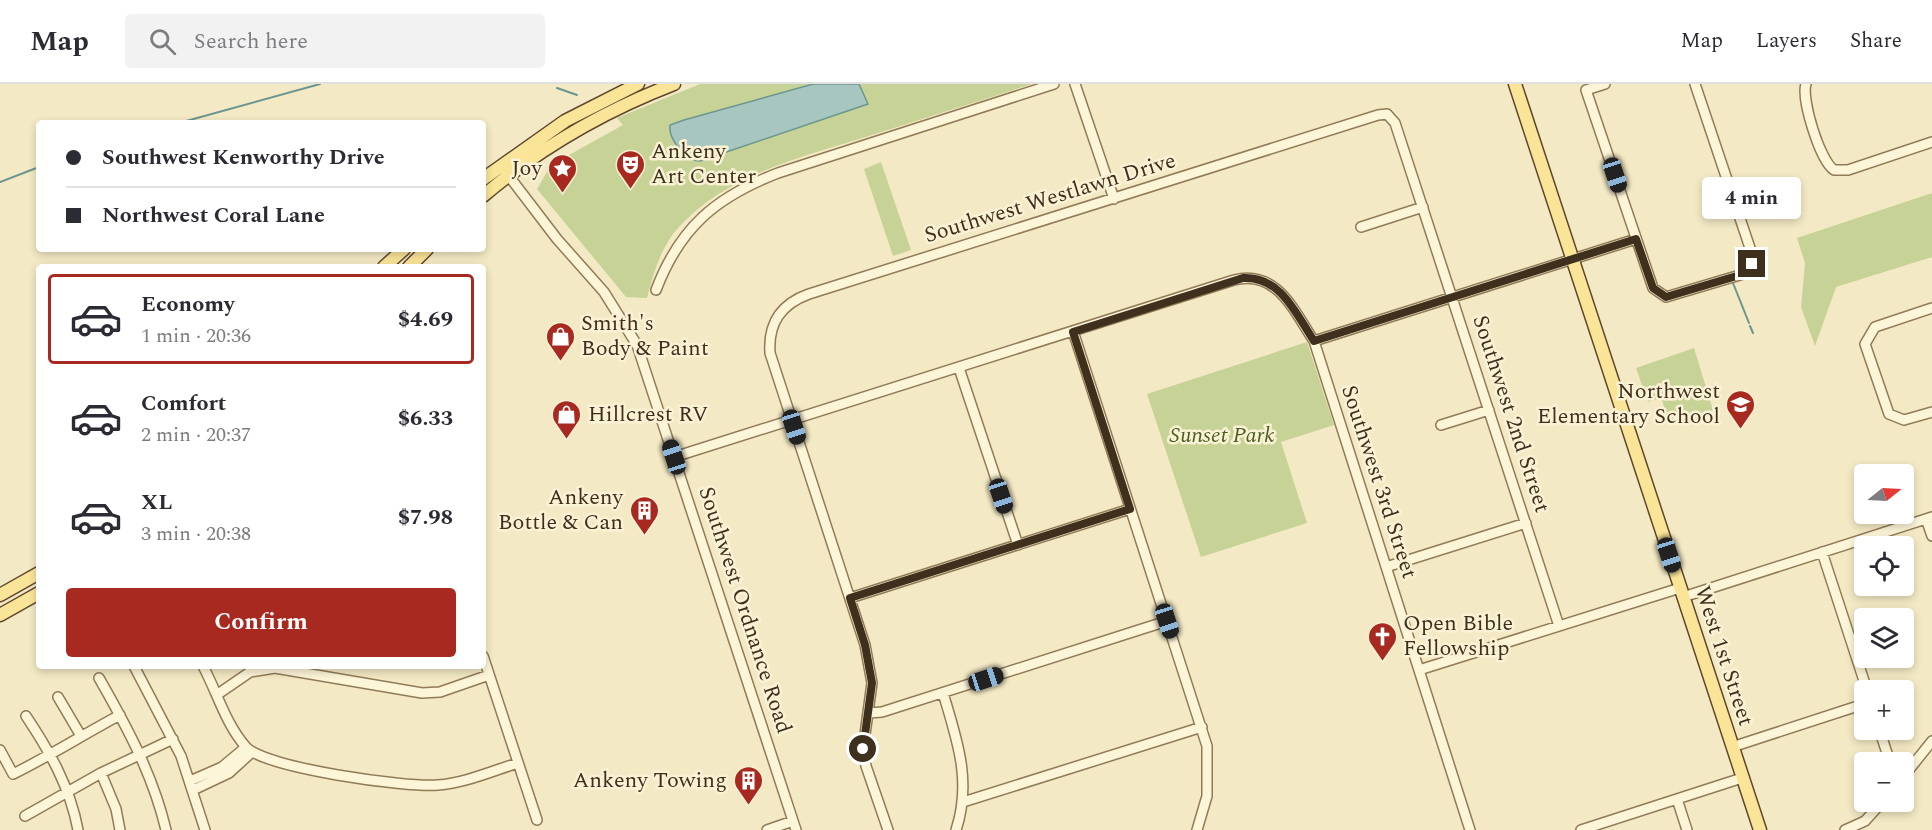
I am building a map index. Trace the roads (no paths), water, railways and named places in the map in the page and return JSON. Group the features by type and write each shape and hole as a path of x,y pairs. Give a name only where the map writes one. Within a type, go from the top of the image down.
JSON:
{"main road":[{"path":"486,177 565,121 638,84"},
{"path":"486,193 508,175 585,124 674,84"},
{"name":"West 1st Street","path":"1515,84 1760,830"},
{"path":"387,264 401,252"},
{"path":"412,264 424,252"},
{"path":"0,595 36,575"},
{"path":"0,615 36,595"}],"street":[{"path":"656,290 670,259 694,225 720,201 747,186 778,173 1054,84"},
{"path":"1075,84 1113,199"},
{"path":"1605,84 1586,90 1653,288 1666,297 1740,275 1752,264 1750,249 1695,84"},
{"path":"1806,84 1805,98 1824,160 1834,170 1848,170 1932,142"},
{"name":"Southwest Westlawn Drive","path":"888,830 866,766 863,749 872,683 870,667 850,598 770,353 770,332 779,313 796,299 1387,114"},
{"name":"Southwest 2nd Street","path":"1387,114 1395,123 1559,626"},
{"name":"Southwest Ordnance Road","path":"501,165 557,239 604,292 628,327 645,365 795,826"},
{"path":"1361,227 1423,207"},
{"path":"1314,341 1636,239"},
{"name":"Southwest 3rd Street","path":"1073,332 1234,280 1252,277 1266,280 1280,290 1314,341 1470,830"},
{"path":"1932,308 1882,324 1870,332 1865,344 1887,410 1895,418 1909,419 1932,412"},
{"path":"674,457 1073,332 1207,746 1208,796 1197,830"},
{"path":"959,368 1018,545"},
{"path":"1441,425 1489,410"},
{"path":"850,598 1130,509"},
{"path":"1419,670 1559,626 1822,552 1929,518 1932,536"},
{"path":"1386,567 1526,523"},
{"path":"1822,552 1864,680"},
{"path":"869,713 882,712 1167,621"},
{"path":"486,666 537,820"},
{"path":"136,669 173,739 205,830"},
{"path":"205,669 234,730 249,749 266,759 397,784 438,785 466,780 518,763"},
{"path":"218,694 250,672 269,669"},
{"path":"281,669 422,693 440,692 489,675"},
{"path":"99,678 140,753 160,806 166,830"},
{"path":"943,693 963,761 963,802 956,830"},
{"path":"58,697 81,736"},
{"path":"1732,747 1854,707"},
{"path":"0,750 13,774 52,755 120,715"},
{"path":"26,716 52,755 78,830"},
{"path":"963,802 1202,727"},
{"path":"25,816 101,773 173,739"},
{"path":"1914,764 1932,741"},
{"path":"191,785 249,749"},
{"path":"101,773 116,809 120,830"},
{"path":"1581,830 1742,778"},
{"path":"1677,799 1687,830"},
{"path":"1845,830 1865,822 1873,812"},
{"path":"767,830 795,826"}],"water":[{"path":"813,84 859,84 868,104 700,161 684,153 672,137 670,125"}],"waterway":[{"path":"190,120 320,84"},
{"path":"557,88 577,95"},
{"path":"0,182 36,168"},
{"path":"1733,283 1749,323"},
{"path":"1750,326 1753,333"}],"place":[{"name":"Ankeny Art Center","path":"630,190"},
{"name":"Joy","path":"563,194"},
{"name":"Smith's Body & Paint","path":"560,362"},
{"name":"Northwest Elementary School","path":"1741,430"},
{"name":"Hillcrest RV","path":"567,440"},
{"name":"Ankeny Bottle & Can","path":"644,536"},
{"name":"Open Bible Fellowship","path":"1382,662"},
{"name":"Ankeny Towing","path":"748,806"}],"park label":[{"name":"Sunset Park","path":"1222,435"}]}
